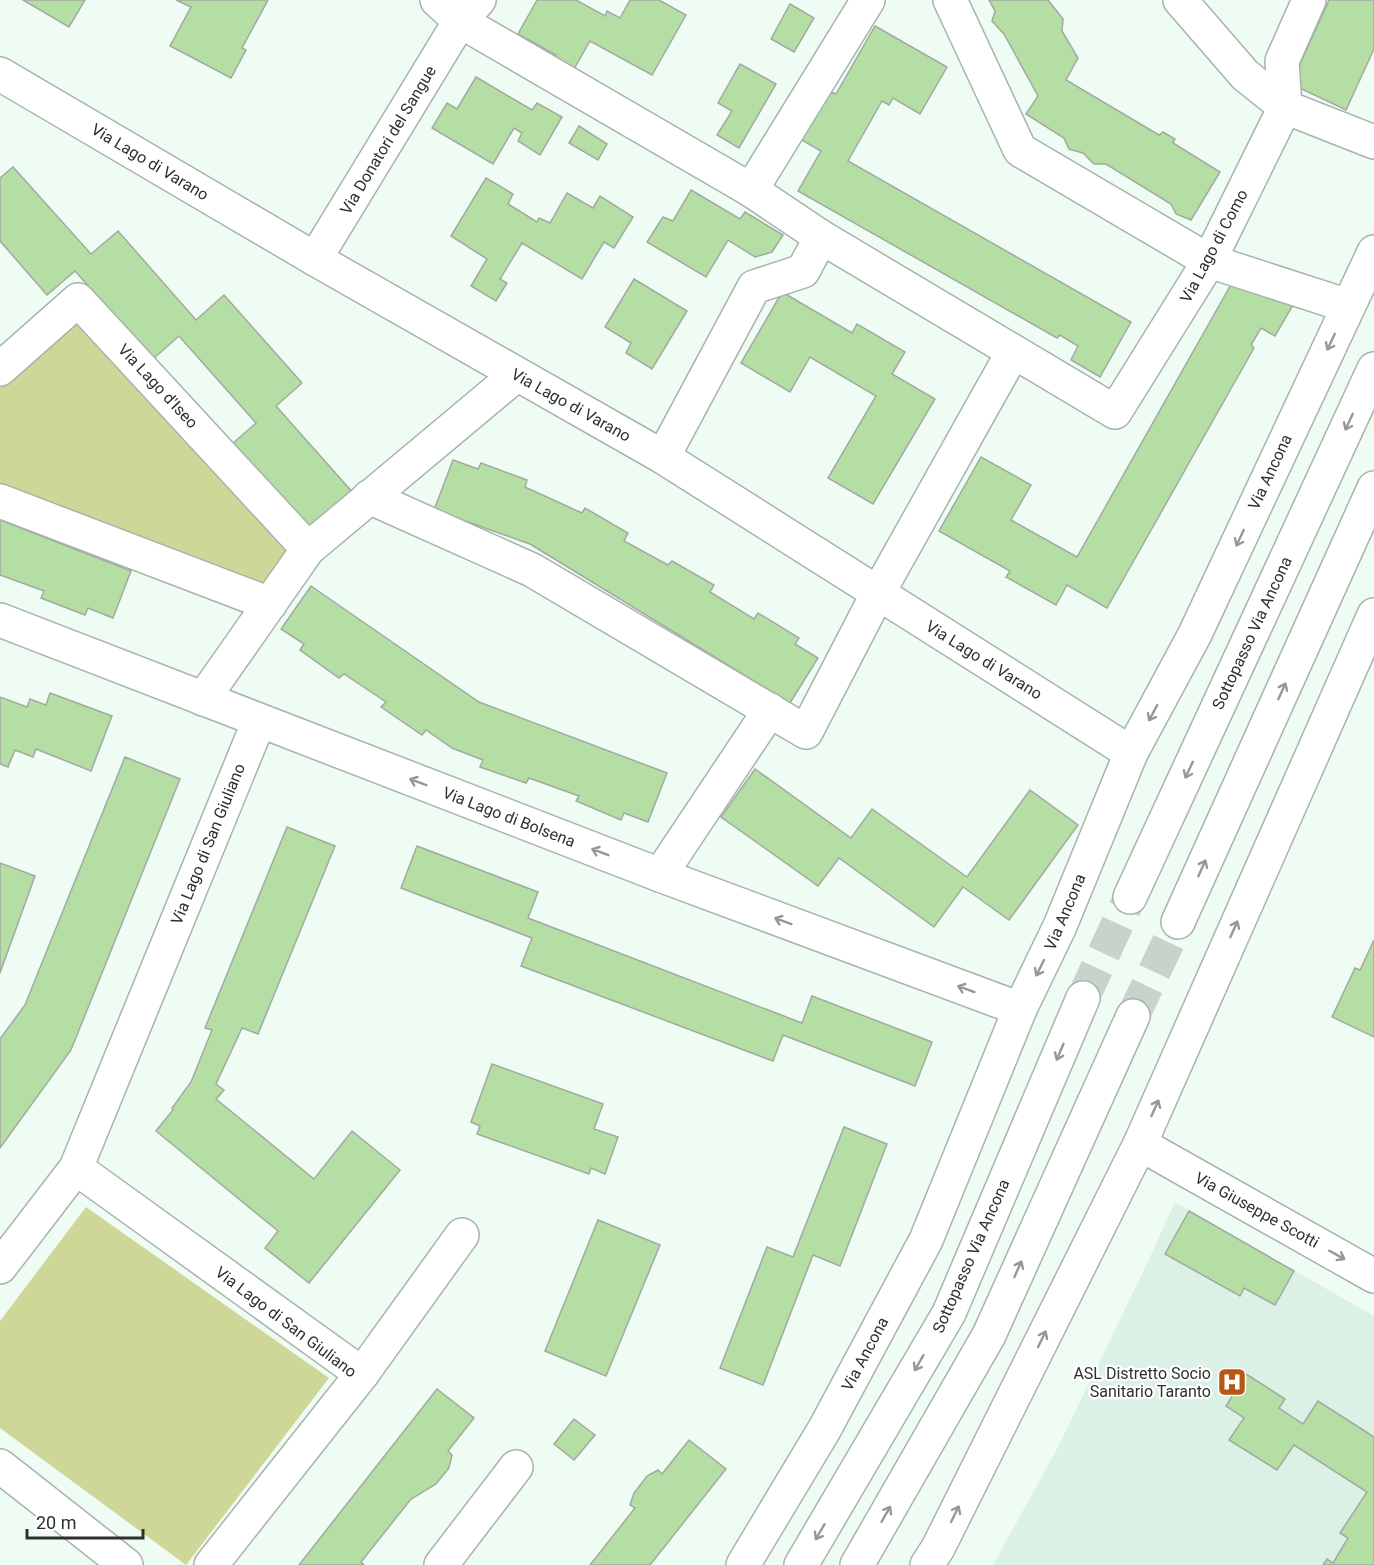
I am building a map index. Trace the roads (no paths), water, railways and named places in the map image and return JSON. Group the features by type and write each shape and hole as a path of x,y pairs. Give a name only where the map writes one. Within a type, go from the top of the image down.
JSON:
{"street":[{"path":"751,190 868,0"},
{"path":"950,0 1020,150 1209,261 1348,306"},
{"path":"1180,0 1245,75 1285,107 1374,142"},
{"path":"1285,107 1282,61 1309,0"},
{"path":"369,497 532,570 806,732 878,593 1012,352 821,237 751,190 459,7"},
{"name":"Via Donatori del Sangue","path":"315,260 459,7"},
{"name":"Via Lago di Varano","path":"0,74 315,260 663,456 1131,753"},
{"name":"Via Lago di Como","path":"1012,352 1115,412 1209,261 1285,107"},
{"path":"663,456 754,287 803,271 821,237"},
{"name":"Via Ancona","path":"743,1565 824,1430 926,1240 1020,1009 1060,926 1131,753 1195,634 1374,252"},
{"name":"Via Lago d'Iseo","path":"0,369 78,300 308,549"},
{"name":"Sottopasso Via Ancona","path":"1130,897 1374,369"},
{"path":"203,699 308,549 516,375"},
{"path":"1178,922 1374,488"},
{"path":"0,501 270,604"},
{"path":"927,1565 938,1548 1140,1144 1374,615"},
{"name":"Via Lago di Bolsena","path":"0,620 660,875 1020,1009"},
{"path":"660,875 770,710"},
{"name":"Via Lago di San Giuliano","path":"0,1267 76,1168 258,721"},
{"name":"Sottopasso Via Ancona","path":"801,1565 948,1313 1083,998"},
{"path":"857,1565 989,1335 1133,1016"},
{"name":"Via Giuseppe Scotti","path":"1140,1144 1374,1276"},
{"name":"Via Lago di San Giuliano","path":"76,1168 362,1374 211,1565"},
{"path":"362,1374 462,1235"},
{"path":"0,1466 126,1565"},
{"path":"441,1565 516,1467"}],"tunnel":[{"path":"1083,998 1130,897"},
{"path":"1133,1016 1178,922"}],"place":[{"name":"ASL Distretto Socio Sanitario Taranto","path":"1232,1382"}]}
